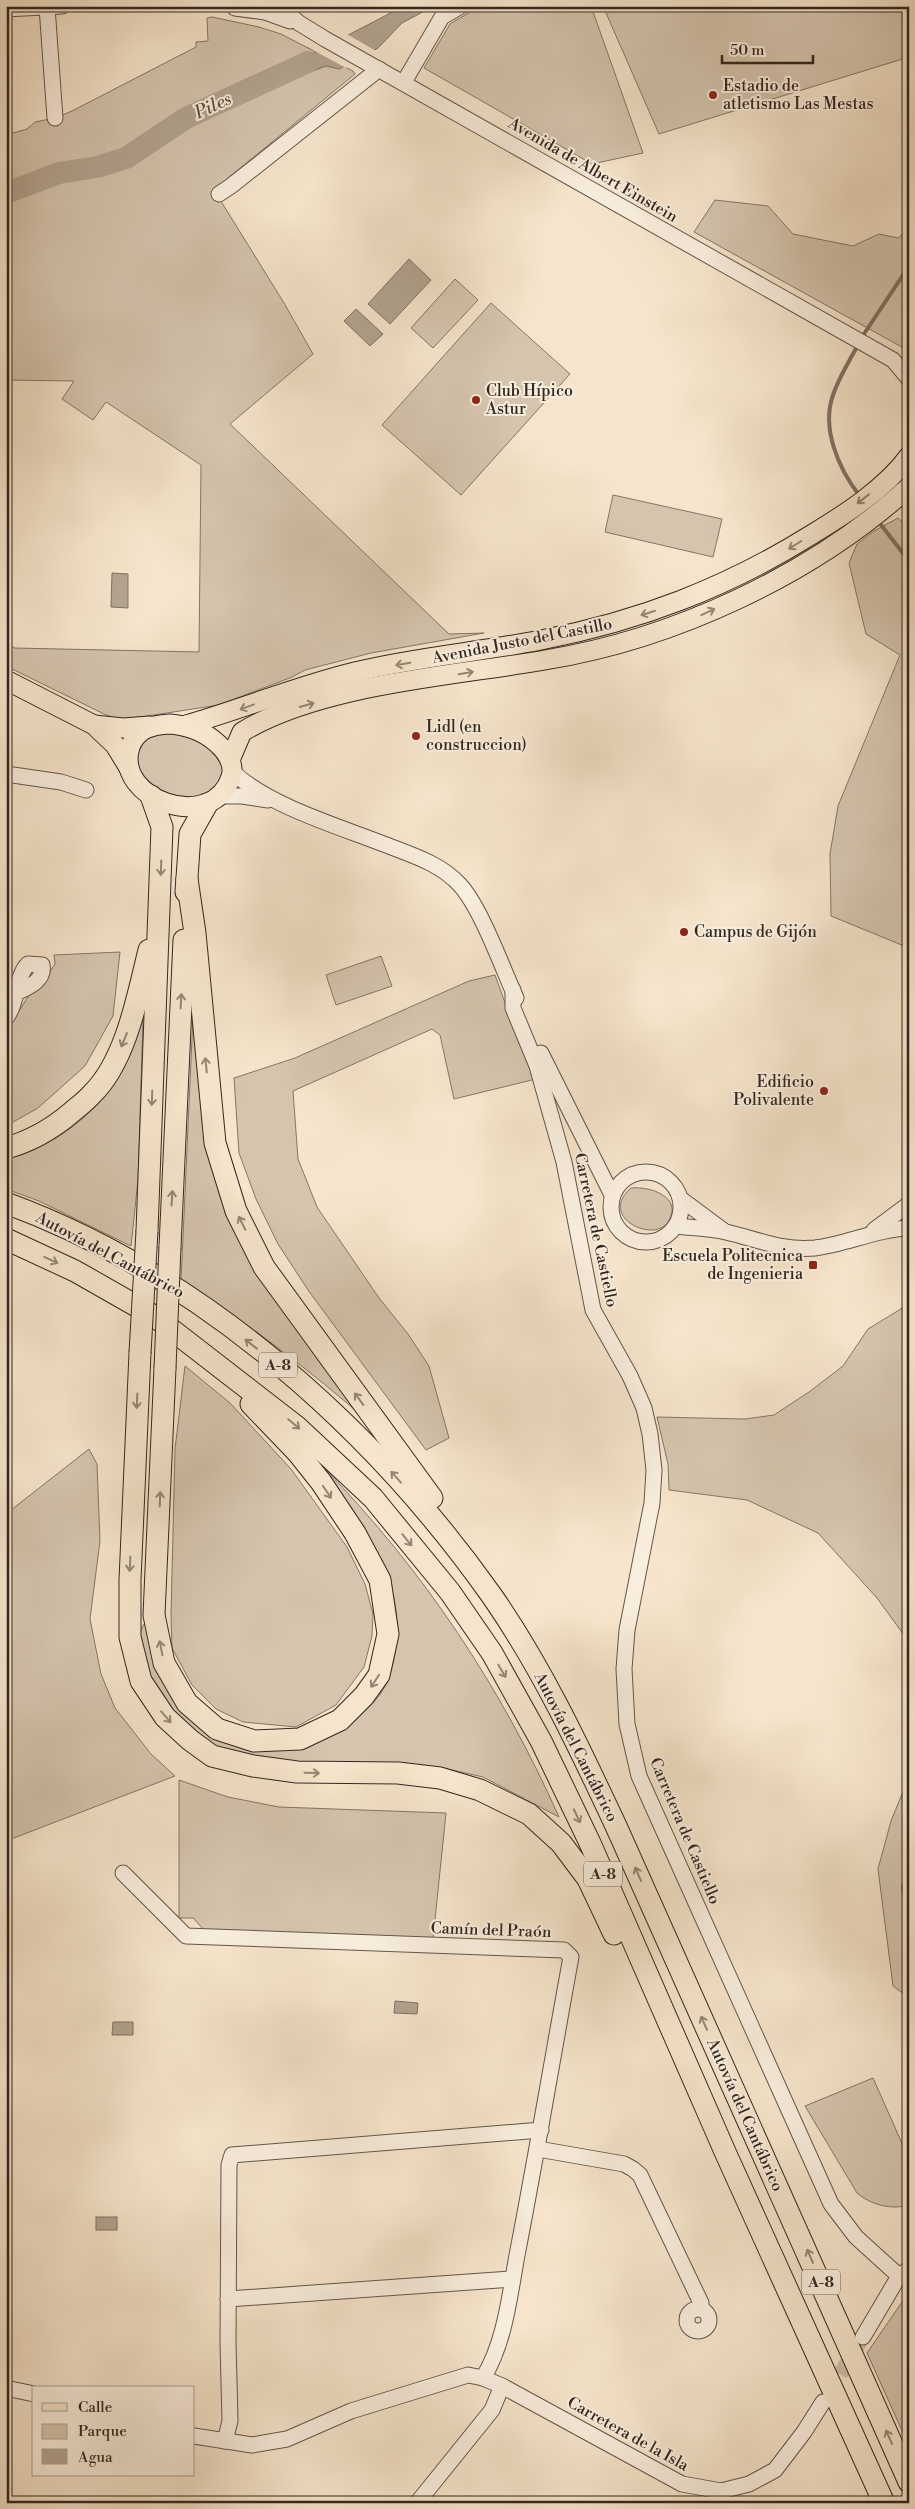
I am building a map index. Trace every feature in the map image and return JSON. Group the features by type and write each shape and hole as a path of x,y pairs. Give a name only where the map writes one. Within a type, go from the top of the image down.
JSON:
{"highway":[{"path":"151,796 162,827 160,909 130,1580 130,1637 141,1681 165,1717 190,1740 212,1756 253,1766 297,1772 398,1773 440,1778 480,1790 529,1814 561,1843 588,1879 719,2156 768,2242"},
{"path":"186,1341 298,1453 321,1482 355,1533 380,1580 388,1634 379,1676 364,1696 340,1720 300,1739 254,1742 217,1729 187,1703 164,1663 154,1615 190,834 215,800"},
{"path":"187,879 195,933 215,1143 236,1211 264,1266 526,1629 575,1716 616,1826"},
{"path":"6,1148 25,1143 54,1127 94,1093 114,1061 129,1027 160,909"},
{"name":"Autovía del Cantábrico","path":"6,1203 38,1214 115,1254 186,1295 305,1386 370,1448 420,1503 492,1597 514,1630 567,1721 616,1826 909,2482"},
{"name":"Autovía del Cantábrico","path":"6,1239 121,1295 154,1316 296,1426 373,1498 450,1592 492,1653 530,1718 590,1843 726,2154 768,2242 884,2503"}],"main road":[{"name":"Avenida Justo del Castillo","path":"186,726 294,689 356,672 542,640 617,623 690,598 766,564 836,520 890,478 909,456"},
{"name":"Avenida Justo del Castillo","path":"232,766 242,732 301,706 360,690 548,660 625,642 699,616 777,580 850,534 905,490"},
{"path":"6,680 94,725 115,744 134,780 151,796 179,806 215,800 232,766 223,748 213,739 186,726 154,725 123,728 94,725"},
{"path":"129,769 129,752 133,740 139,732 154,725"}],"street":[{"path":"6,9 62,6"},
{"name":"Avenida de Albert Einstein","path":"279,6 299,24 325,39 891,358 909,362"},
{"path":"404,82 442,17 461,6"},
{"path":"47,7 56,118"},
{"path":"233,7 265,12 299,24"},
{"path":"219,194 379,69"},
{"name":"Avenida de Albert Einstein","path":"891,358 909,379"},
{"name":"Carretera de Castiello","path":"232,766 244,783 277,802 416,857 446,872 461,886 476,910 559,1091 554,1097 552,1107 554,1126"},
{"path":"6,774 61,782 86,790"},
{"name":"Carretera de Castiello","path":"215,800 242,796 277,802"},
{"name":"Carretera de Castiello","path":"513,990 513,1008 537,1066 564,1162 593,1310 630,1376 644,1408 650,1434 654,1470 652,1502 627,1630 624,1669 627,1724 639,1776 831,2204 856,2237 904,2272"},
{"path":"6,1018 18,992"},
{"path":"559,1091 612,1195"},
{"path":"583,1139 610,1174 623,1180"},
{"path":"681,1199 681,1214 676,1226 662,1239 646,1243 634,1241 620,1233 613,1222 610,1207 612,1195 623,1180 645,1172 657,1173 668,1180 681,1199 725,1232"},
{"path":"869,1234 909,1204"},
{"path":"676,1226 725,1232 764,1244 794,1248 815,1248 869,1234 909,1228"},
{"name":"Camín del Praón","path":"123,1873 186,1936 564,1950 571,1957 538,2149 500,2340 492,2362 483,2378"},
{"path":"225,2442 230,2421 228,2299 229,2164 232,2155 541,2130"},
{"path":"538,2149 624,2164 633,2169 640,2176 685,2265 701,2302 701,2309"},
{"path":"863,2337 904,2272"},
{"path":"228,2299 512,2279"},
{"path":"195,2436 252,2445 288,2439 332,2418 368,2405 468,2375 483,2378"},
{"name":"Carretera de la Isla","path":"483,2378 502,2386 682,2484 721,2497 775,2470 804,2432 823,2402"},
{"path":"417,2503 492,2410 502,2386"},
{"path":"6,2388 32,2394"}],"green space":[{"path":"480,6 591,6 643,153 592,164 424,68 450,24"},
{"name":"Estadio de atletismo Las Mestas","path":"603,6 909,6 909,57 659,134"},
{"path":"212,17 259,27 281,34 353,71 355,74 216,188 219,198 313,354 230,424 449,634 484,633 371,653 305,670 292,677 219,705 121,720 106,715 6,666 6,638 14,648 199,652 201,465 106,402 93,420 62,399 74,381 6,380 6,135 27,129 35,122 55,118 72,111 196,47 196,42 208,41 207,18"},
{"path":"715,200 768,206 793,234 853,246 879,234 898,238 909,229 909,351 694,232"},
{"path":"455,279 478,300 433,348 411,328"},
{"name":"Club Hípico Astur","path":"491,303 570,374 461,495 382,425"},
{"path":"613,495 722,519 713,557 605,532"},
{"path":"898,518 909,528 909,948 831,916 830,854 838,806 900,655 866,634 849,563 857,544 874,531"},
{"path":"170,724 230,760 207,804 142,788 133,740"},
{"path":"120,952 113,1016 85,1066 38,1108 6,1126 6,1032 29,995 41,985 55,964 54,955"},
{"path":"381,956 392,986 336,1005 326,975"},
{"path":"495,975 519,1042 536,1079 454,1099 440,1035 432,1029 293,1091 298,1159 317,1207 379,1298 408,1334 429,1366 449,1438 426,1450 308,1290 278,1244 256,1199 239,1153 234,1078 295,1058 469,981"},
{"path":"193,1016 239,1231 370,1423 278,1348 231,1314 181,1282"},
{"path":"143,1019 138,1180 131,1246 39,1201 6,1189 6,1159 38,1148 56,1138 88,1114 100,1101 119,1072"},
{"path":"631,1188 647,1189 663,1195 672,1206 672,1213 668,1222 661,1228 652,1230 641,1229 624,1217 620,1209 622,1199"},
{"path":"909,1304 909,1642 877,1598 818,1533 747,1500 669,1490 668,1464 657,1417 745,1419 774,1415 809,1392 843,1366 868,1329"},
{"path":"185,1366 230,1403 291,1469 347,1547 365,1584 373,1614 372,1636 364,1667 336,1705 296,1727 243,1722 216,1709 192,1685 172,1648 175,1449"},
{"path":"89,1449 97,1464 100,1541 90,1619 101,1674 115,1708 151,1754 175,1776 6,1841 6,1514"},
{"path":"325,1469 395,1548 457,1632 512,1722 559,1817 483,1777 439,1767 315,1765 228,1753 195,1736 156,1691 142,1655 140,1632 144,1624 148,1628 155,1663 171,1697 192,1722 225,1741 353,1722 380,1695 390,1674 397,1640 397,1616 393,1594 389,1580 374,1549 326,1476"},
{"path":"909,1777 909,1995 905,1995 893,1986 878,1869 891,1821"},
{"path":"179,1780 228,1797 279,1807 446,1813 433,1939 205,1931 193,1918 179,1918"},
{"path":"873,2078 909,2159 909,2205 888,2207 868,2201 857,2193 805,2106"},
{"path":"909,2292 909,2446 867,2353"}],"water":[{"path":"404,6 434,6 402,23 378,48 339,69 326,66 310,72 280,75 302,59"},
{"path":"409,259 431,280 390,324 368,304"},
{"path":"356,309 383,334 370,346 344,321"},
{"path":"112,573 128,574 128,608 111,607"},
{"path":"395,2001 418,2003 417,2014 394,2013"},
{"path":"113,2022 133,2022 133,2035 112,2035"},
{"path":"96,2217 117,2217 117,2230 96,2230"}],"pier":[{"path":"345,33 376,51 346,68 313,50"}],"waterway":[{"name":"Piles","path":"6,193 59,173 97,167 126,158 186,118 308,62"},
{"path":"862,337 909,266"},
{"path":"859,343 835,388 829,421 834,448 839,461 859,495"},
{"path":"878,521 909,561"},
{"path":"909,1874 903,1887 909,1920"}],"tunnel":[{"path":"828,2394 863,2337"}],"place":[{"name":"Estadio de atletismo Las Mestas","path":"713,95"},
{"name":"Club Hípico Astur","path":"476,400"},
{"name":"Lidl (en construccion)","path":"416,736"},
{"name":"Campus de Gijón","path":"684,932"},
{"name":"Edificio Polivalente","path":"824,1091"},
{"name":"Escuela Politecnica de Ingenieria","path":"813,1265"}]}
